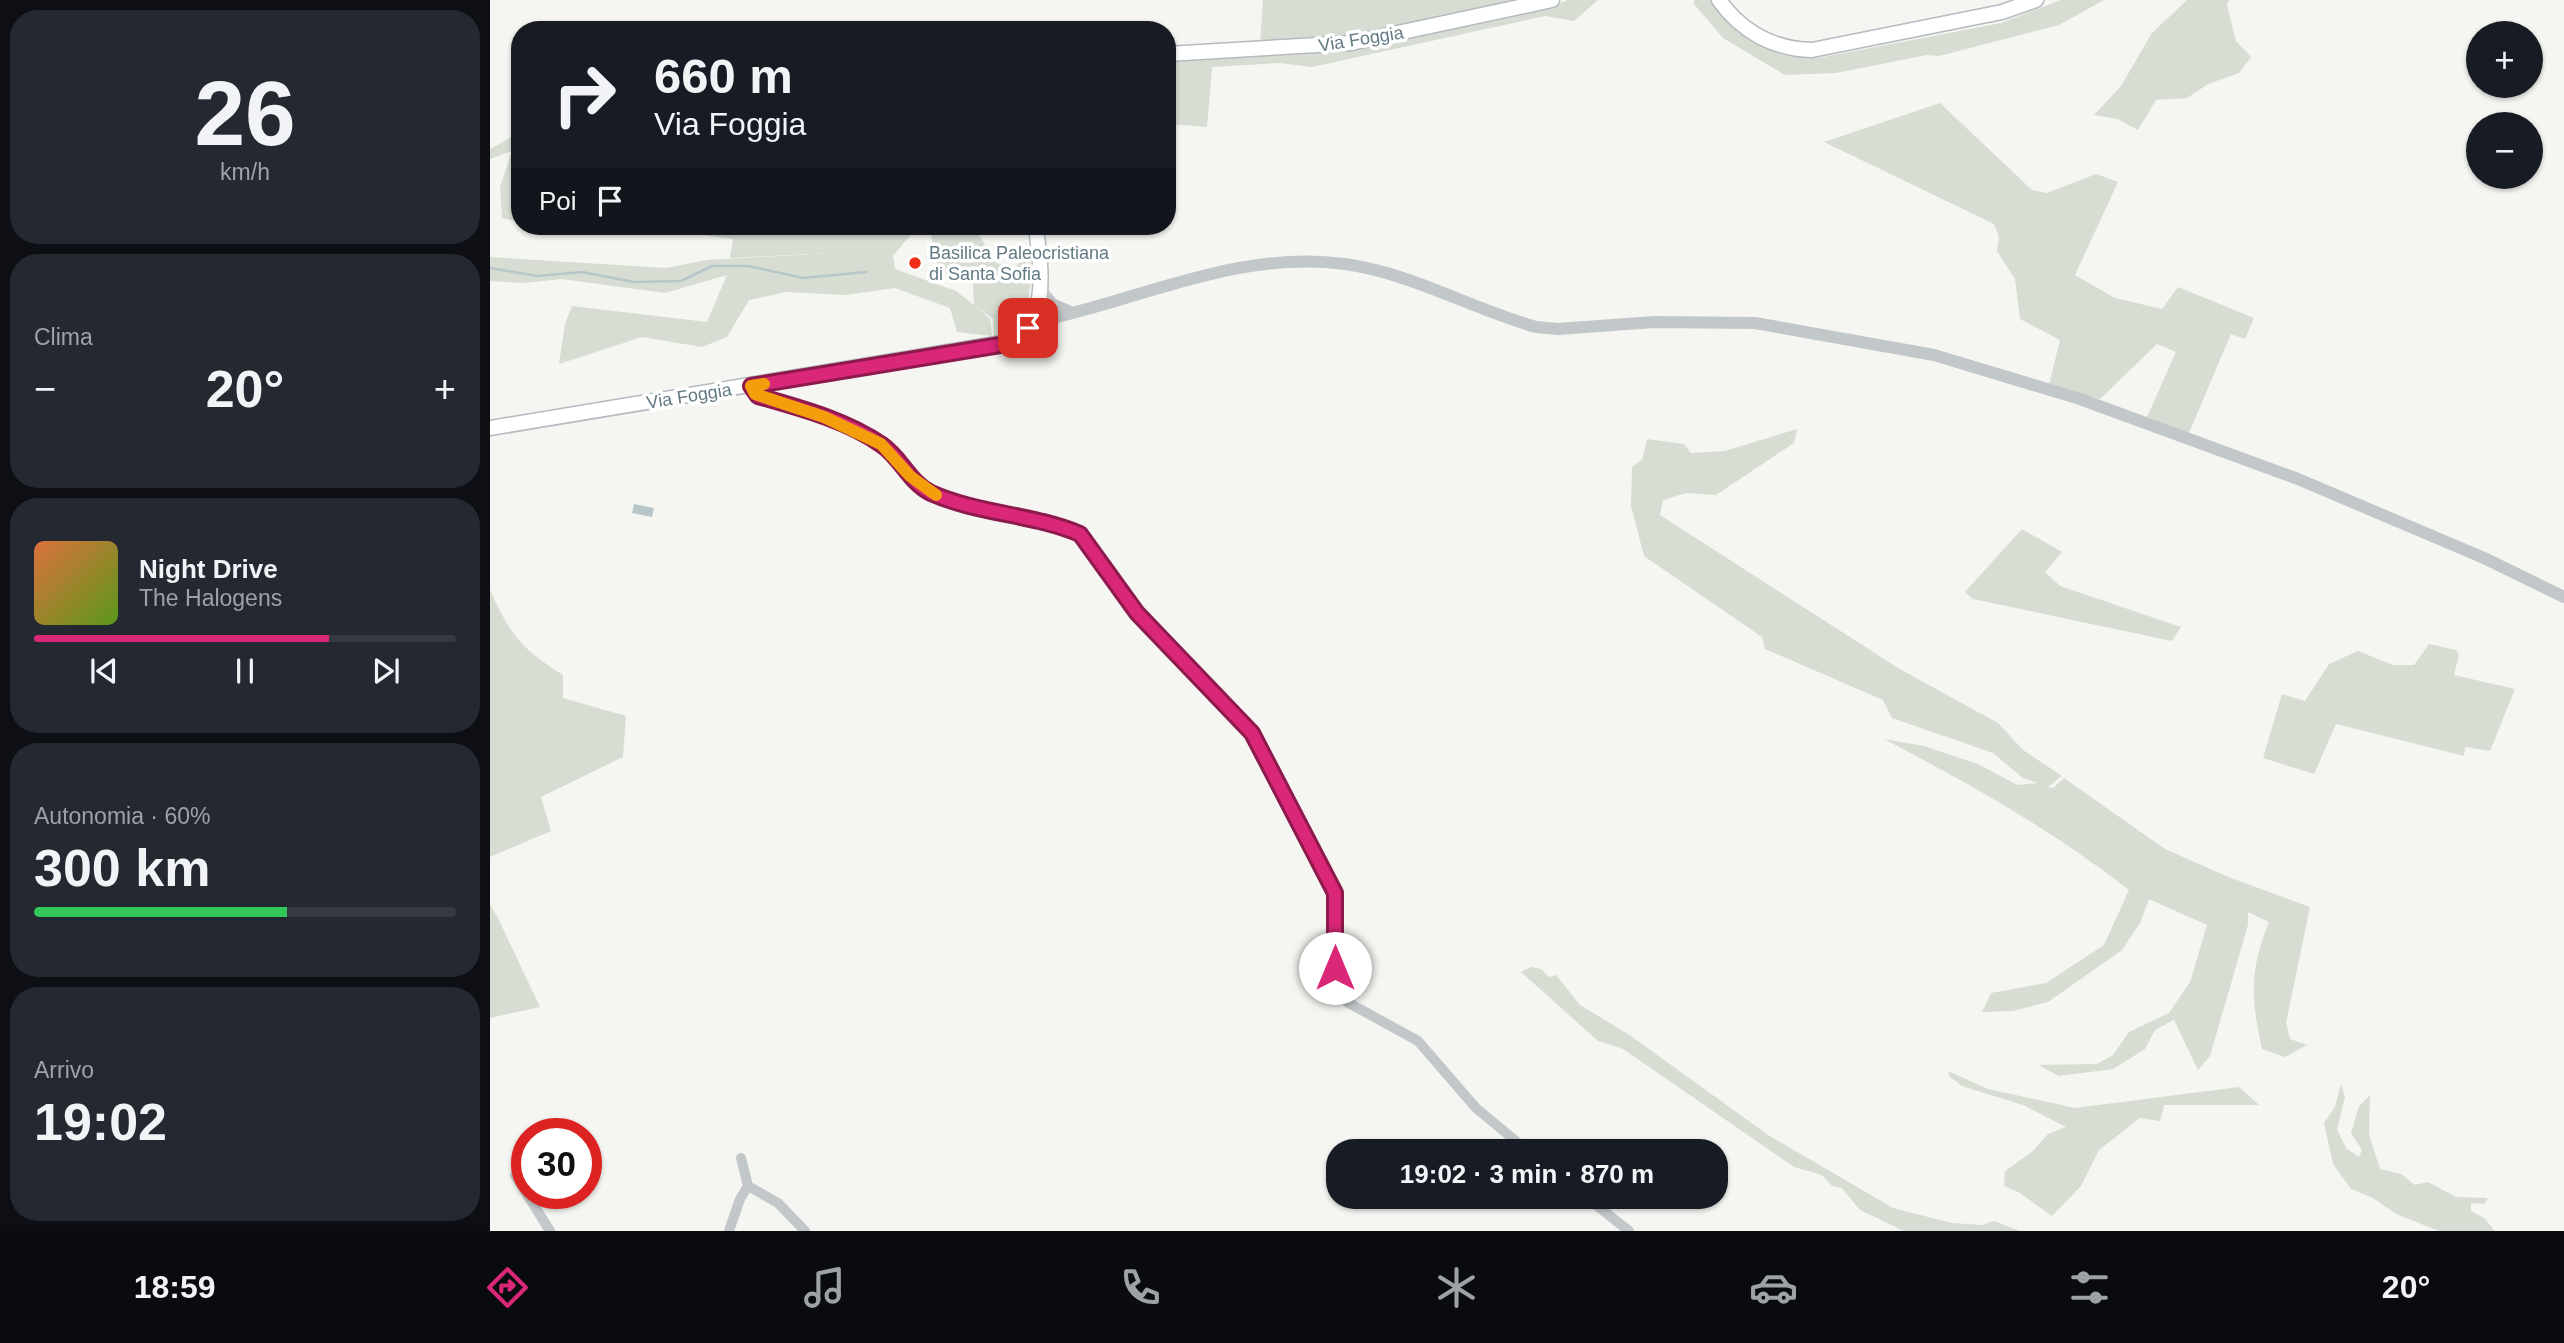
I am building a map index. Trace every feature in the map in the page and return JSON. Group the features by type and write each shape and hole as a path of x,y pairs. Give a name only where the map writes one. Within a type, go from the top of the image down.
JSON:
{"main road":[{"name":"Via Foggia","path":"1176,53 1351,43 1552,0"},
{"path":"1719,0 1738,23 1755,35 1785,47 1812,50 2002,12 2036,0"},
{"path":"1028,328 1038,307 1041,289 1037,235"},
{"name":"Via Foggia","path":"494,426 1000,345 1015,339 1028,328"}],"street":[{"path":"1028,328 1050,319 1229,268 1275,262 1346,264 1386,273 1536,327 1558,329 1654,322 1755,323 1934,355 2080,400 2298,479 2484,558 2564,597"},
{"path":"1041,289 1054,305 1073,313"},
{"path":"1038,307 1054,305"},
{"path":"1038,307 1050,319"},
{"path":"751,386 758,396 781,401 824,417 881,444 927,491 948,500 1080,534 1137,613 1252,733 1335,893 1335,968 1348,1002 1418,1041 1476,1108 1513,1139"},
{"path":"729,1231 740,1199 748,1186 741,1158"},
{"path":"748,1186 778,1203 805,1231"},
{"path":"536,1209 550,1231"},
{"path":"1601,1209 1629,1231"}],"shaded area":[{"path":"1263,0 1520,0 1332,39 1260,43"},
{"path":"1567,0 1598,0 1574,21 1545,16 1312,67 1279,63 1212,67 1207,127 1176,124 1176,60 1340,51 1498,20 1554,6"},
{"path":"1694,0 1712,0 1737,32 1751,41 1783,55 1818,58 2001,23 2061,0 2104,0 2059,25 1939,56 1927,55 1836,73 1785,75 1723,38 1694,4"},
{"path":"2187,0 2229,0 2227,5 2236,41 2251,57 2239,73 2208,84 2187,98 2156,100 2138,130 2117,119 2094,115 2121,86 2152,33"},
{"path":"1940,103 2032,190 2047,193 2096,174 2118,182 2075,275 2115,298 2162,309 2178,287 2254,318 2245,339 2231,334 2188,435 2147,417 2176,352 2157,344 2100,399 2049,385 2060,340 2020,319 2015,279 1997,251 1999,237 1994,224 1824,142"},
{"path":"511,137 511,151 490,159 490,149"},
{"path":"511,154 511,220 502,218 500,187"},
{"path":"702,235 911,235 893,256 895,269 956,291 974,305 973,283 944,276 935,260 931,235 979,235 997,263 1014,269 1028,250 1032,272 1026,317 1007,334 994,337 993,319 976,306 990,319 992,336 957,332 950,308 895,288 846,295 786,292 749,300 727,337 702,347 642,337 559,364 565,324 572,306 707,322 727,275 665,293 562,279 524,283 490,281 490,257 666,268 707,260 850,252 730,258 733,239"},
{"path":"1797,429 1794,443 1716,495 1686,493 1663,500 1660,515 1898,668 1998,723 2023,750 2062,776 2048,787 2053,788 2064,778 2165,849 2226,876 2310,907 2286,1023 2290,1039 2307,1045 2285,1057 2262,1049 2254,985 2258,955 2269,922 2248,912 2248,925 2210,1056 2198,1070 2174,1020 2155,1030 2145,1049 2113,1069 2059,1076 2038,1065 2097,1064 2113,1055 2129,1032 2169,1013 2190,982 2207,925 2149,899 2140,923 2122,950 2048,1002 2013,1011 1982,1012 1991,993 2046,983 2104,945 2129,890 2070,847 2010,809 1884,739 1924,746 1978,764 2017,785 2037,783 2023,778 1993,753 1892,718 1883,700 1765,649 1762,637 1644,556 1631,506 1632,467 1642,460 1647,439 1684,444 1691,453 1725,451"},
{"path":"634,504 654,508 652,517 632,513"},
{"path":"2022,529 2062,552 2045,572 2060,586 2181,627 2172,641 1973,599 1965,592"},
{"path":"490,590 518,639 537,657 563,675 563,698 626,716 623,757 541,797 551,831 490,857"},
{"path":"2429,644 2456,650 2459,655 2454,675 2515,689 2490,751 2465,747 2464,756 2336,724 2314,774 2263,758 2282,694 2305,701 2329,664 2358,651 2393,665 2414,665"},
{"path":"490,904 498,918 540,1007 490,1018"},
{"path":"1531,967 1541,969 1549,977 1556,975 1580,1005 1631,1036 1768,1135 1893,1208 1952,1223 1982,1225 1994,1221 2020,1231 1904,1231 1860,1210 1842,1188 1832,1186 1822,1175 1794,1167 1623,1049 1598,1041 1521,972"},
{"path":"1948,1071 1988,1089 2075,1108 2239,1087 2259,1105 2164,1105 2160,1121 2140,1118 2099,1150 2081,1186 2052,1216 2020,1193 2004,1186 2005,1171 2032,1152 2048,1134 2066,1127 2023,1105 1962,1086 1949,1076"},
{"path":"2341,1084 2345,1097 2337,1130 2347,1149 2359,1157 2362,1150 2351,1133 2359,1106 2370,1095 2369,1134 2380,1169 2401,1174 2415,1185 2428,1182 2456,1197 2488,1198 2484,1204 2471,1203 2471,1211 2484,1218 2495,1231 2439,1231 2396,1214 2373,1198 2351,1189 2333,1164 2324,1123 2335,1107"}],"waterway":[{"path":"490,268 537,276 582,272 634,282 681,281 712,266 748,266 803,278 866,272"}],"slow traffic":[{"path":"764,384 751,386 753,392 758,396 787,402 824,417 881,444 896,457 910,476 936,495"}],"place":[{"name":"Basilica Paleocristiana di Santa Sofia","path":"915,263"}],"route":[{"path":"1028,328 1015,339 1000,345 751,386 758,396 781,401 824,417 881,444 927,491 948,500 1066,528 1080,534 1095,551 1137,613 1181,661 1235,712 1252,733 1335,893 1335,968"}]}
